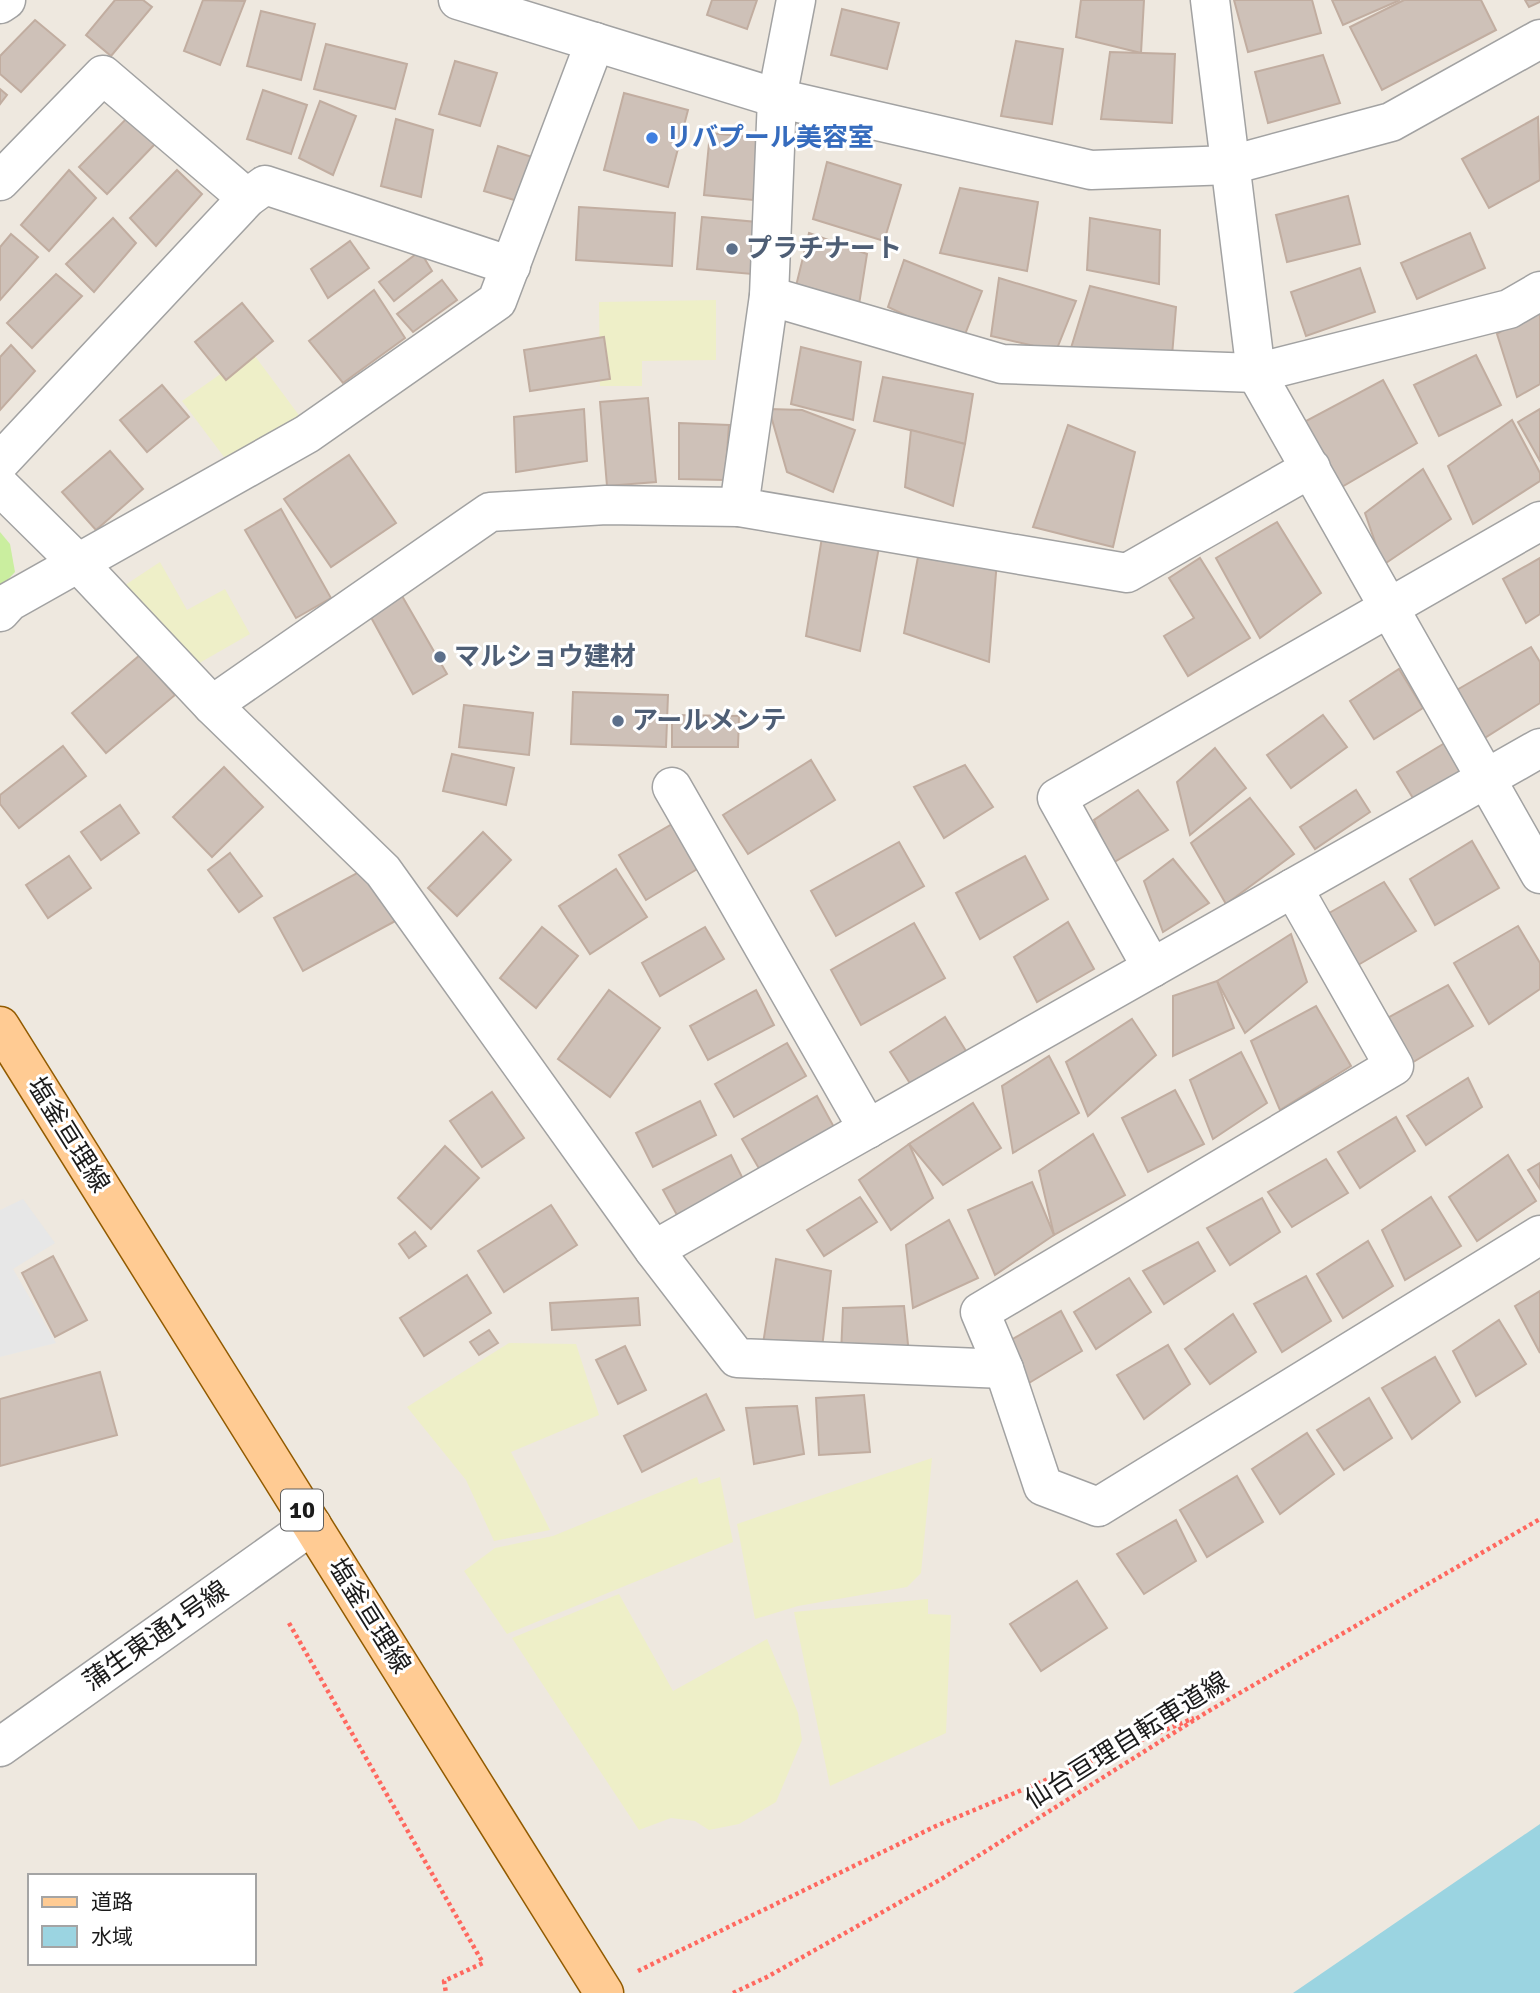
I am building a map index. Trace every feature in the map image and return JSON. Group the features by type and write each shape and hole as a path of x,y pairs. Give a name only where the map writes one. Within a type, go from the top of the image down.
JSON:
{"main road":[{"name":"塩釜亘理線","path":"0,1026 312,1525 620,1983"}],"street":[{"path":"0,4 6,0"},
{"path":"458,0 777,98 1091,170 1231,164 1391,122 1540,39"},
{"path":"739,507 769,296 777,98 796,0"},
{"path":"1210,0 1256,373 1540,874"},
{"path":"0,612 9,603 307,434 497,301 595,42"},
{"path":"0,181 103,75 247,198"},
{"path":"0,461 247,198 265,185 511,266"},
{"path":"769,296 1002,364 1256,373 1509,309 1540,291"},
{"path":"212,705 489,512 606,505 739,507 1127,573 1311,468"},
{"path":"0,486 79,564 212,705 383,871 654,1250 737,1358 1004,1369"},
{"path":"1152,968 1057,798 1540,521"},
{"path":"654,1250 1540,748"},
{"path":"672,787 868,1129"},
{"path":"1293,888 1394,1066 980,1312 1004,1369 1043,1486 1098,1507 1540,1235"},
{"name":"蒲生東通1号線","path":"0,1747 312,1525"}],"path":[{"name":"仙台亘理自転車道線","path":"733,1993 767,1978 943,1878 1208,1712 1540,1519"},
{"path":"289,1623 483,1962 444,1982 446,1993"},
{"path":"620,1983 936,1826 1208,1712"}],"green space":[{"path":"716,300 716,360 642,361 642,386 600,386 599,302"},
{"path":"252,352 304,422 230,465 182,401"},
{"path":"0,532 10,544 15,572 0,588"},
{"path":"160,562 187,610 225,589 250,634 182,673 104,599"},
{"path":"509,1343 576,1344 599,1415 511,1452 550,1530 494,1541 466,1480 407,1407"},
{"path":"932,1458 921,1573 907,1587 798,1606 755,1619 737,1524"},
{"path":"697,1477 699,1484 720,1477 733,1542 507,1634 464,1571 495,1548 553,1536"},
{"path":"619,1594 673,1691 767,1639 798,1713 802,1740 776,1802 739,1824 709,1830 695,1821 671,1818 639,1830 512,1638"},
{"path":"928,1599 928,1614 951,1615 946,1733 830,1786 794,1612"}],"shaded area":[{"path":"23,1199 55,1243 13,1269 56,1343 0,1357 0,1210"}],"water":[{"path":"1540,1824 1540,1993 1293,1993"}],"building":[{"path":"115,0 143,0 152,7 111,56 86,35"},
{"path":"203,0 245,1 220,65 184,51"},
{"path":"712,0 757,0 747,29 707,15"},
{"path":"1081,0 1144,0 1141,53 1076,37"},
{"path":"1234,0 1312,0 1321,33 1248,52"},
{"path":"1332,0 1400,0 1343,25"},
{"path":"1404,0 1481,0 1496,30 1382,90 1350,27"},
{"path":"1525,0 1540,0 1540,2 1529,7"},
{"path":"842,9 899,23 887,69 831,55"},
{"path":"261,11 315,24 301,80 247,66"},
{"path":"35,20 65,45 21,92 0,74 0,56"},
{"path":"1016,41 1063,49 1052,124 1001,116"},
{"path":"326,44 407,64 395,109 314,89"},
{"path":"1110,52 1175,54 1172,123 1101,119"},
{"path":"1323,55 1340,103 1268,123 1255,72"},
{"path":"455,61 497,73 480,126 439,114"},
{"path":"0,89 7,95 0,104"},
{"path":"263,90 307,105 291,154 247,139"},
{"path":"624,93 688,110 668,187 604,170"},
{"path":"320,101 356,116 333,175 299,158"},
{"path":"1538,117 1540,180 1489,208 1462,159"},
{"path":"126,119 155,144 107,194 79,167"},
{"path":"396,119 433,130 421,197 381,186"},
{"path":"710,133 760,138 753,200 704,195"},
{"path":"498,146 535,158 521,202 484,191"},
{"path":"827,162 901,185 884,241 813,219"},
{"path":"69,170 96,198 49,251 21,225"},
{"path":"177,170 202,194 156,246 130,218"},
{"path":"960,188 1038,202 1027,271 940,253"},
{"path":"1348,196 1360,244 1287,262 1276,215"},
{"path":"579,207 675,213 672,266 576,260"},
{"path":"702,217 757,222 752,274 697,269"},
{"path":"113,218 136,243 94,292 66,264"},
{"path":"1090,218 1160,230 1159,284 1087,270"},
{"path":"809,233 867,254 858,311 795,290"},
{"path":"1470,233 1485,268 1417,299 1401,263"},
{"path":"11,234 38,257 0,300 0,247"},
{"path":"350,241 369,268 328,298 311,269"},
{"path":"420,251 432,271 394,301 379,282"},
{"path":"904,260 982,291 962,342 888,307"},
{"path":"1360,268 1375,312 1306,336 1291,292"},
{"path":"56,274 82,296 32,348 7,323"},
{"path":"999,278 1076,301 1056,351 991,336"},
{"path":"442,280 457,300 413,332 397,314"},
{"path":"1090,286 1176,307 1172,356 1071,348"},
{"path":"374,290 405,338 343,383 309,341"},
{"path":"242,303 273,341 226,380 195,342"},
{"path":"1540,308 1540,384 1517,397 1497,334"},
{"path":"604,337 610,379 530,391 524,350"},
{"path":"11,345 35,371 0,410 0,357"},
{"path":"801,347 861,362 853,420 791,404"},
{"path":"1476,355 1501,405 1439,436 1414,385"},
{"path":"883,377 973,394 965,444 874,421"},
{"path":"1383,380 1417,443 1340,488 1289,430"},
{"path":"162,385 189,417 147,452 120,420"},
{"path":"648,398 656,482 607,486 600,402"},
{"path":"584,409 587,461 516,472 514,417"},
{"path":"769,409 802,410 855,430 833,492 787,472"},
{"path":"1540,409 1540,461 1518,422"},
{"path":"1512,420 1540,473 1540,481 1473,524 1448,466"},
{"path":"679,423 729,425 725,480 679,479"},
{"path":"1068,425 1135,452 1113,547 1033,527"},
{"path":"911,430 965,444 953,506 905,487"},
{"path":"110,451 143,489 96,530 62,492"},
{"path":"349,455 396,523 331,567 284,499"},
{"path":"1423,469 1451,519 1383,565 1365,513"},
{"path":"281,509 331,598 296,618 245,530"},
{"path":"1277,522 1321,593 1260,638 1216,558"},
{"path":"823,531 879,547 860,651 806,636"},
{"path":"920,546 997,560 989,662 904,633"},
{"path":"1200,558 1250,638 1188,676 1164,636 1194,618 1169,578"},
{"path":"1540,558 1540,614 1526,623 1503,579"},
{"path":"398,589 447,674 413,694 367,610"},
{"path":"1531,647 1540,662 1540,703 1483,739 1455,691"},
{"path":"140,655 175,695 106,753 72,713"},
{"path":"1399,669 1423,708 1374,739 1350,701"},
{"path":"573,692 668,695 666,747 571,744"},
{"path":"464,705 533,713 529,755 459,747"},
{"path":"672,715 739,716 738,747 672,747"},
{"path":"1323,715 1347,747 1291,788 1267,755"},
{"path":"1448,741 1470,777 1419,808 1397,772"},
{"path":"63,746 86,776 19,828 0,804 0,795"},
{"path":"1215,748 1246,788 1190,835 1177,782"},
{"path":"452,754 514,768 506,805 443,791"},
{"path":"811,760 835,800 748,854 723,815"},
{"path":"965,765 993,807 944,838 914,787"},
{"path":"224,767 263,807 212,857 173,817"},
{"path":"1138,790 1168,830 1111,864 1094,820"},
{"path":"1356,790 1370,812 1315,849 1300,827"},
{"path":"1250,798 1294,854 1226,904 1191,843"},
{"path":"120,805 139,833 101,860 81,832"},
{"path":"674,823 699,868 646,900 619,855"},
{"path":"483,832 511,860 457,916 428,888"},
{"path":"1472,841 1499,888 1435,925 1410,879"},
{"path":"899,842 924,886 836,936 811,891"},
{"path":"230,853 262,896 239,912 208,870"},
{"path":"69,856 91,888 48,918 26,885"},
{"path":"1025,856 1048,899 980,939 956,893"},
{"path":"1173,859 1209,903 1163,932 1144,881"},
{"path":"370,866 399,919 303,971 274,918"},
{"path":"616,869 647,917 590,954 559,906"},
{"path":"1384,882 1416,931 1353,968 1322,917"},
{"path":"1068,922 1094,969 1037,1002 1014,957"},
{"path":"914,923 945,978 861,1025 831,970"},
{"path":"1518,926 1540,963 1540,989 1489,1024 1454,963"},
{"path":"542,927 578,956 536,1008 500,978"},
{"path":"705,927 724,959 660,996 642,963"},
{"path":"1291,934 1307,982 1245,1033 1217,981"},
{"path":"1217,981 1234,1028 1173,1056 1173,996"},
{"path":"1448,985 1473,1026 1410,1064 1380,1022"},
{"path":"609,990 660,1028 610,1097 558,1059"},
{"path":"756,990 774,1025 708,1060 690,1026"},
{"path":"1316,1006 1351,1066 1280,1110 1251,1041"},
{"path":"945,1017 966,1051 911,1085 890,1052"},
{"path":"1132,1019 1156,1055 1088,1116 1066,1062"},
{"path":"787,1043 806,1076 734,1117 715,1084"},
{"path":"1241,1052 1267,1103 1213,1139 1190,1080"},
{"path":"1049,1056 1079,1113 1013,1153 1002,1086"},
{"path":"1468,1078 1482,1107 1426,1145 1407,1116"},
{"path":"1175,1090 1204,1144 1148,1172 1122,1118"},
{"path":"492,1092 524,1138 482,1167 450,1121"},
{"path":"817,1096 835,1129 761,1172 742,1139"},
{"path":"700,1101 716,1135 653,1167 636,1133"},
{"path":"973,1103 1001,1148 943,1185 909,1144"},
{"path":"1396,1117 1415,1151 1360,1188 1338,1152"},
{"path":"1093,1134 1125,1195 1054,1235 1039,1171"},
{"path":"909,1144 933,1198 891,1230 859,1180"},
{"path":"445,1146 479,1178 431,1229 398,1198"},
{"path":"731,1155 744,1181 677,1215 663,1190"},
{"path":"1508,1155 1536,1201 1477,1241 1449,1197"},
{"path":"1326,1159 1348,1193 1292,1227 1268,1192"},
{"path":"1540,1163 1540,1189 1528,1170"},
{"path":"1032,1182 1054,1235 995,1275 968,1210"},
{"path":"860,1197 877,1222 824,1256 807,1230"},
{"path":"1431,1197 1461,1246 1405,1280 1382,1230"},
{"path":"1262,1198 1280,1232 1230,1265 1207,1228"},
{"path":"551,1205 577,1245 504,1292 478,1251"},
{"path":"949,1220 978,1278 913,1308 906,1245"},
{"path":"415,1232 426,1246 409,1258 399,1244"},
{"path":"1368,1241 1393,1286 1343,1318 1317,1274"},
{"path":"1198,1242 1215,1271 1164,1304 1143,1271"},
{"path":"53,1256 87,1320 55,1337 22,1273"},
{"path":"776,1259 831,1271 822,1348 763,1344"},
{"path":"467,1275 491,1313 424,1356 400,1318"},
{"path":"1306,1276 1331,1321 1282,1352 1254,1304"},
{"path":"1129,1278 1151,1312 1096,1349 1074,1312"},
{"path":"1540,1291 1540,1353 1515,1306"},
{"path":"638,1298 640,1325 552,1330 550,1303"},
{"path":"904,1306 909,1354 841,1354 843,1308"},
{"path":"1061,1311 1082,1351 1029,1383 1004,1344"},
{"path":"1233,1314 1256,1352 1210,1384 1185,1349"},
{"path":"1499,1320 1526,1364 1476,1396 1453,1351"},
{"path":"489,1330 498,1343 479,1355 470,1342"},
{"path":"1168,1345 1190,1384 1144,1419 1117,1375"},
{"path":"625,1346 646,1390 618,1404 596,1360"},
{"path":"1435,1357 1460,1402 1412,1439 1382,1388"},
{"path":"100,1372 117,1435 0,1466 0,1399"},
{"path":"706,1394 724,1430 642,1472 624,1436"},
{"path":"864,1395 870,1452 819,1455 816,1398"},
{"path":"1369,1398 1392,1438 1344,1470 1317,1430"},
{"path":"797,1406 804,1454 754,1464 746,1408"},
{"path":"1307,1433 1334,1474 1280,1514 1252,1469"},
{"path":"1237,1476 1263,1522 1207,1557 1180,1510"},
{"path":"1176,1520 1196,1561 1144,1594 1117,1554"},
{"path":"1077,1581 1107,1628 1041,1671 1010,1624"}],"place":[{"name":"リバプール美容室","path":"652,138"},
{"name":"プラチナート","path":"732,249"},
{"name":"マルショウ建材","path":"440,657"},
{"name":"アールメンテ","path":"618,721"}]}
